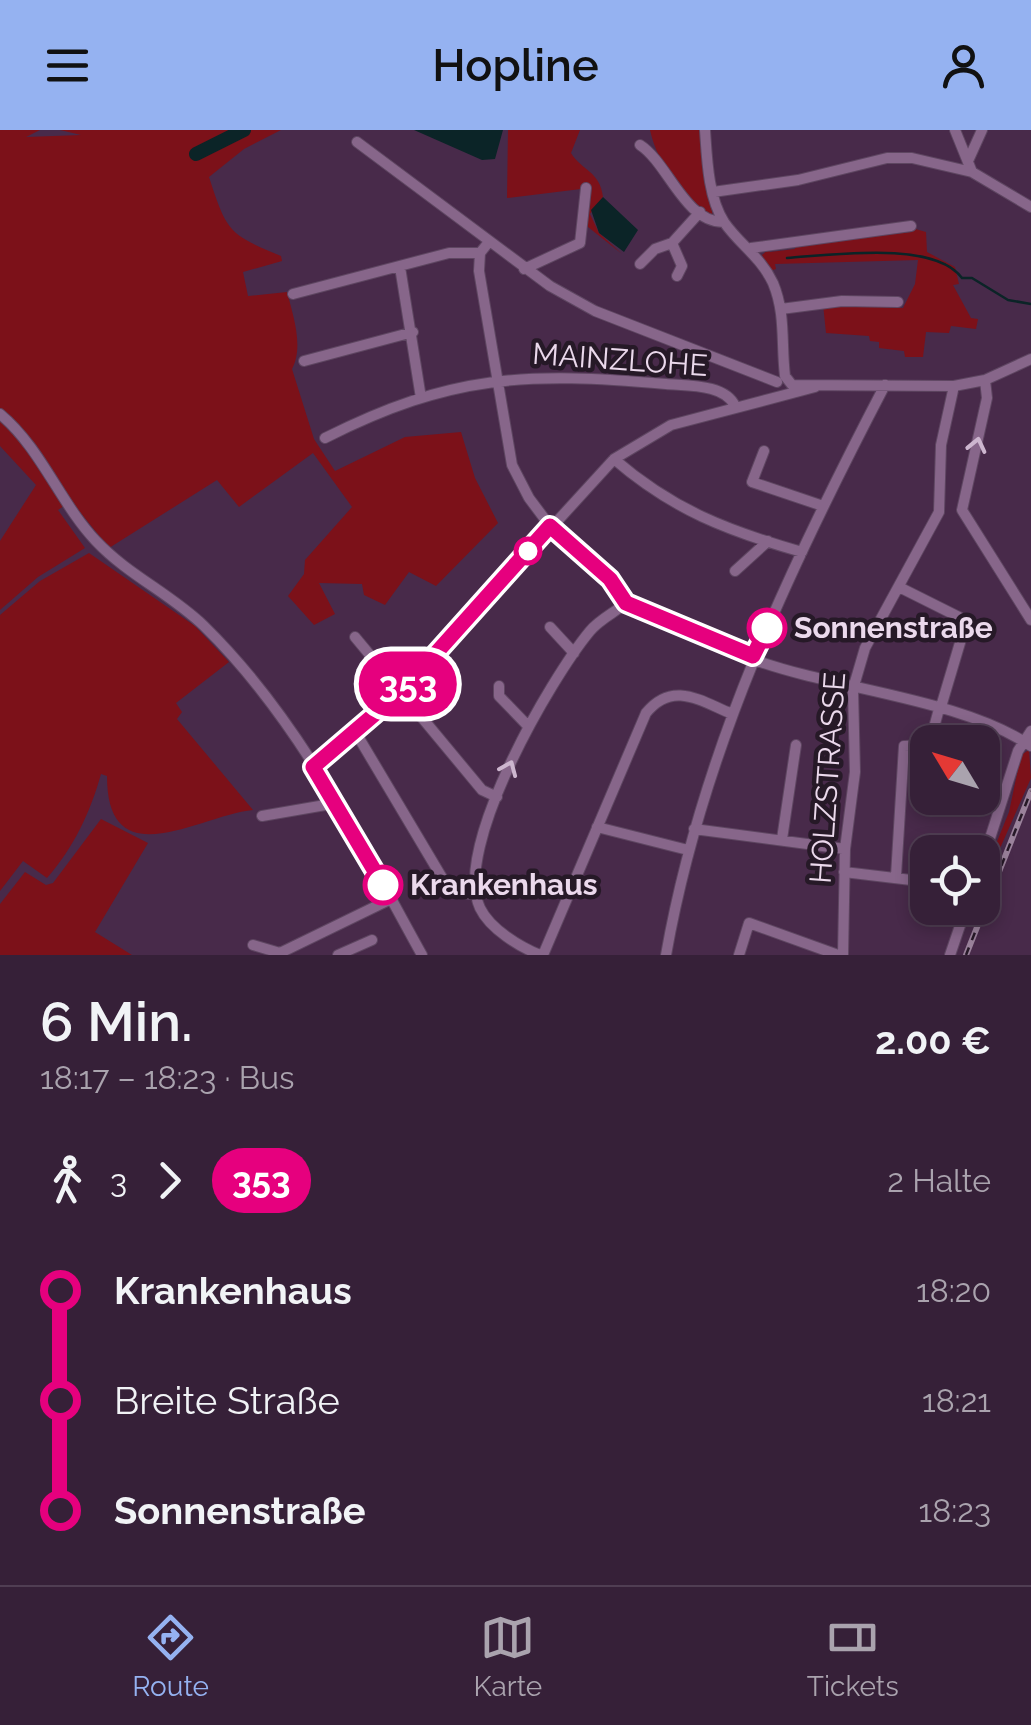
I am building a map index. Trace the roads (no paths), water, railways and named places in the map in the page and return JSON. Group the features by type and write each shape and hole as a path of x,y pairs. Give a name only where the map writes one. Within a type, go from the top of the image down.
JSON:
{"street":[{"path":"704,130 713,192 724,222 751,248 771,279 781,309 778,396"},
{"path":"954,130 970,166"},
{"path":"970,166 982,130"},
{"path":"357,142 484,248 595,311 792,384 954,386 986,380 1031,359"},
{"path":"640,145 700,212 712,221 724,222"},
{"path":"713,192 798,180 887,158 912,158 970,166 1031,207"},
{"path":"524,269 560,248 580,243 586,188"},
{"path":"640,264 654,249 672,243 700,212"},
{"path":"751,248 910,226"},
{"path":"672,243 682,266 677,276"},
{"path":"293,294 449,253 484,248"},
{"path":"484,248 496,379 512,464 550,526 610,579 626,603 752,657 1029,740 993,835"},
{"path":"400,267 421,398"},
{"path":"781,309 842,300 898,302"},
{"path":"304,362 413,332"},
{"name":"MAINZLOHE","path":"326,438 388,406 496,379 581,377 691,386 719,391 732,398 735,406"},
{"path":"986,380 988,398 962,510 1031,620"},
{"path":"666,955 688,850 730,714 752,657 823,506 885,385"},
{"name":"HOLZSTRASSE","path":"841,955 845,849 855,772 853,689 865,648 939,512 941,445 954,386"},
{"path":"313,767 403,690 614,459 658,430 815,387"},
{"path":"0,414 33,451 100,545 189,612 237,662 338,804 422,955"},
{"path":"764,451 752,482 823,506"},
{"path":"614,459 649,490 697,518 802,552"},
{"path":"939,512 962,510"},
{"path":"735,572 768,541"},
{"path":"899,587 959,617 965,626 935,725"},
{"path":"626,603 594,627 527,725 480,850 477,895 488,919 541,955 633,739 654,703 678,692 730,714"},
{"path":"550,627 574,653"},
{"path":"356,637 482,790 497,797"},
{"path":"500,686 499,696 527,725"},
{"path":"356,733 450,892 477,895"},
{"path":"782,840 796,745"},
{"path":"896,876 904,746 910,746"},
{"path":"262,816 338,804"},
{"path":"597,828 688,850"},
{"path":"694,829 845,849"},
{"path":"844,872 910,879"},
{"path":"253,945 280,953 391,899"},
{"path":"740,955 749,923 818,952 841,955"},
{"path":"950,955 960,925"},
{"path":"338,955 372,940"}],"waterway":[{"path":"196,154 244,130"},
{"path":"787,258 855,253 929,258 1008,300 1031,304"}],"railway":[{"path":"966,955 1031,791"}],"place":[{"name":"Sonnenstraße","path":"767,628"},
{"name":"Krankenhaus","path":"383,885"}]}
